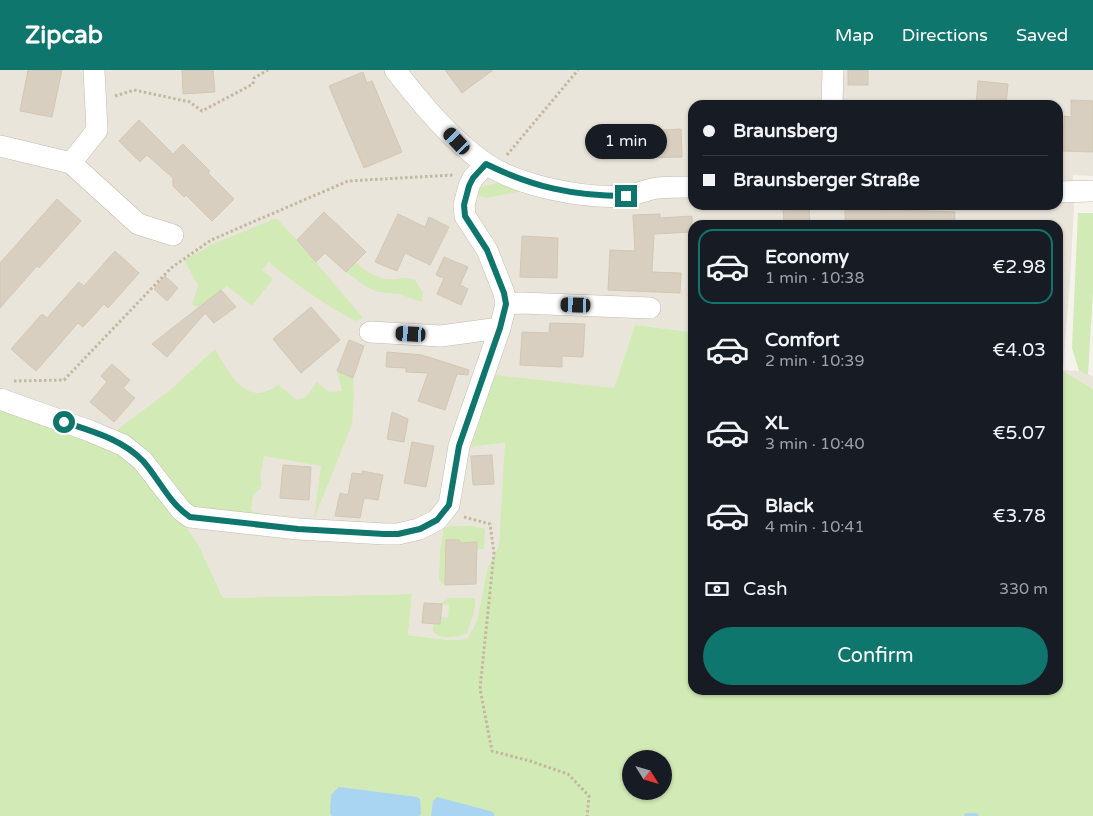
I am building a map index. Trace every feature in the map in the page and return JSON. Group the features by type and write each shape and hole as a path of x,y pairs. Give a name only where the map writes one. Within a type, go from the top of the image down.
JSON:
{"street":[{"path":"71,163 97,130 94,70"},
{"path":"395,70 457,141 480,171 506,174 544,187 598,196 626,196 657,188 688,187"},
{"path":"832,100 833,70"},
{"path":"0,146 71,163 138,224 173,235"},
{"path":"5,390 123,445 142,460 180,510 190,517 298,529 398,534 420,529 437,520 449,505 459,446 500,328 506,304 493,262 465,216 465,196 480,171"},
{"path":"1063,192 1093,191"},
{"path":"506,304 650,308"},
{"path":"370,332 441,336 500,328"}],"path":[{"path":"96,103 134,90 190,102 202,111 253,84 254,78 268,70"},
{"path":"506,156 578,70"},
{"path":"5,390 64,380 171,268 211,240 348,181 456,175 480,171"},
{"path":"477,520 490,524 494,552 480,689 492,752 530,761 568,774 589,796 587,816"}],"shaded area":[{"path":"0,70 1093,70 1093,176 1073,175 1074,208 1063,370 1063,220 688,220 688,332 635,325 614,388 472,447 506,443 499,545 487,570 477,621 467,639 449,640 408,635 412,594 223,598 198,544 0,406"},
{"path":"1063,370 1079,371 1093,376 1093,389"}],"green space":[{"path":"497,183 509,184 527,190 486,198 479,196 477,193 483,187"},
{"path":"1078,213 1093,213 1093,292 1088,375 1079,371 1072,348"},
{"path":"277,219 297,240 363,318 355,321 332,308 269,262 262,270 273,279 252,306 227,286 199,307 192,305 198,285 184,260 213,244"},
{"path":"356,263 369,273 384,279 407,278 415,280 423,293 422,302 399,294 378,292 367,287 346,272"},
{"path":"635,325 688,332 688,695 1063,695 1063,371 1093,389 1093,816 0,816 0,406 105,446 128,458 198,544 223,598 412,594 408,635 449,640 467,639 477,621 487,570 499,545 505,443 471,447 495,375 614,388"},
{"path":"215,349 234,379 241,386 255,393 266,391 278,385 297,400 306,397 317,382 329,392 342,391 337,371 353,378 352,424 314,519 321,466 264,456 260,478 262,483 260,489 253,495 251,511 262,514 195,511 114,432 169,391"},
{"path":"451,526 474,526 485,529 484,549 477,549 477,542 461,543 459,540 450,540 446,544 445,585 439,580 440,553 444,528"},
{"path":"449,598 475,598 474,612 466,634 444,637 433,631 433,624 440,624 441,617 448,618 449,605 439,604"}],"water":[{"path":"339,787 417,797 420,799 421,814 419,816 332,816 330,813 331,795"},
{"path":"437,797 490,811 494,813 494,816 431,816 433,801"}],"building":[{"path":"28,70 62,70 52,117 20,111"},
{"path":"182,70 213,70 215,92 183,94"},
{"path":"445,70 493,70 462,93"},
{"path":"848,70 868,70 868,85 848,85"},
{"path":"363,72 367,83 372,81 402,152 364,168 329,86"},
{"path":"978,81 1008,84 1006,100 976,100"},
{"path":"1071,100 1093,101 1093,152 1063,151 1064,116 1071,117"},
{"path":"139,120 173,154 183,144 234,199 212,221 186,195 184,197 173,186 173,178 147,155 140,162 119,141"},
{"path":"627,129 627,132 681,129 682,157 601,159 600,130"},
{"path":"57,199 81,221 39,268 37,266 0,308 0,263"},
{"path":"783,210 809,210 810,220 784,220"},
{"path":"845,210 955,212 955,220 845,220"},
{"path":"324,212 366,252 346,272 325,253 316,262 297,240"},
{"path":"398,214 425,227 429,217 449,227 430,265 405,253 397,271 375,262"},
{"path":"660,214 660,218 692,216 692,220 688,220 688,232 654,234 652,272 681,273 680,293 608,290 610,250 635,251 633,215"},
{"path":"522,236 558,238 557,278 520,277"},
{"path":"115,251 139,273 108,308 104,304 83,327 78,323 36,371 11,349 42,314 47,318 79,282 84,286"},
{"path":"444,257 468,267 460,285 468,289 461,305 437,294 444,278 436,275"},
{"path":"165,276 178,288 167,301 154,289"},
{"path":"221,290 236,307 214,323 205,313 167,357 152,344"},
{"path":"311,307 340,340 301,373 273,339"},
{"path":"550,323 585,324 583,357 562,356 562,367 520,365 522,332 549,333"},
{"path":"349,340 364,346 353,378 337,371"},
{"path":"387,352 422,355 469,370 468,375 457,374 445,410 418,401 428,373 406,372 406,368 386,367"},
{"path":"112,364 130,380 123,388 135,398 114,422 90,402 107,382 101,376"},
{"path":"392,412 408,419 404,442 387,439"},
{"path":"412,442 434,446 426,487 404,483"},
{"path":"492,455 494,484 473,485 471,456"},
{"path":"283,465 311,467 309,500 280,498"},
{"path":"362,471 383,475 378,500 364,498 360,518 335,516 340,493 348,495 352,473 362,474"},
{"path":"446,540 459,540 461,543 477,542 476,584 445,585"},
{"path":"424,603 442,604 440,624 422,623"}],"waterway":[{"path":"967,816 976,816"}],"route":[{"path":"64,422 109,438 134,452 180,510 190,517 298,529 384,534 398,534 420,529 437,520 449,505 459,446 500,328 506,304 500,277 487,250 465,216 465,196 473,178 486,164 506,174 544,187 598,196 626,196"}]}
